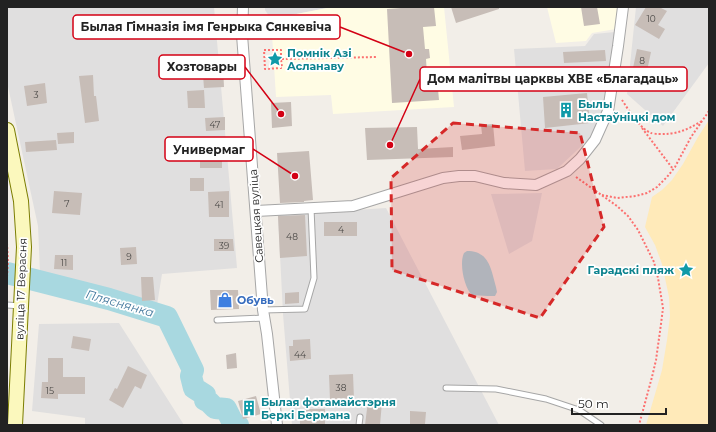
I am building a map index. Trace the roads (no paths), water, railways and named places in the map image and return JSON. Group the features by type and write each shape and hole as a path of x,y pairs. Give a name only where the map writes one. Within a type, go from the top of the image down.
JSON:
{"street":[{"name":"Савецкая вуліца","path":"243,7 242,35 264,314 277,425"},
{"path":"256,211 353,206 448,177 475,176 504,183 536,185 567,171 580,159 596,140 608,110 623,7"},
{"name":"вуліца 17 Верасня","path":"7,130 21,201 24,246 15,425"}],"lane":[{"path":"217,320 304,309 314,278 311,208"},
{"path":"7,305 22,306"},
{"path":"446,388 496,389 546,399 579,410 601,425"},
{"path":"359,425 360,417"}],"water":[{"path":"467,251 481,254 485,258 491,268 496,287 497,292 495,296 472,295 469,291 462,269 464,253"}],"waterway":[{"name":"Пляснянка","path":"7,273 109,299 167,317 193,370 191,376 194,388 205,395 205,400 215,408 226,409 233,423 238,425"}],"place":[{"name":"Былая Гімназія імя Генрыка Сянкевіча","path":"409,54"},
{"name":"Помнік Азі Асланаву","path":"275,59"},
{"name":"Былы Настаўніцкі дом","path":"566,110"},
{"name":"Хозтовары","path":"281,114"},
{"name":"Дом малітвы царквы ХВЕ «Благадаць»","path":"390,145"},
{"name":"Универмаг","path":"295,176"},
{"name":"Гарадскі пляж","path":"686,270"},
{"name":"Обувь","path":"225,300"},
{"name":"Былая фотамайстэрня Беркі Бермана","path":"249,408"}]}
